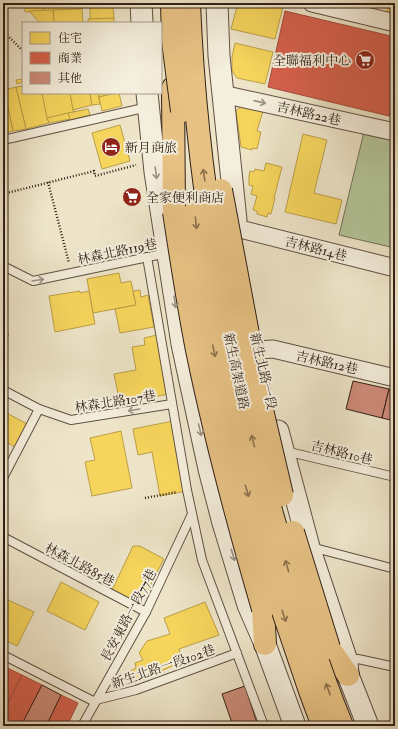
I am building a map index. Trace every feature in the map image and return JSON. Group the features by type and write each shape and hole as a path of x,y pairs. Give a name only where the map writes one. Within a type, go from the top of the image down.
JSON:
{"highway":[{"name":"新生高架道路","path":"172,3 182,35 219,278 231,348 245,412 294,591 342,726"},
{"name":"新生高架道路","path":"189,3 182,35 209,327 230,427 269,570 323,726"},
{"path":"182,35 211,115 225,214 263,414 279,484 297,548 329,648 348,668"},
{"path":"182,35 174,212 197,348 209,407 237,518 263,610 265,644"}],"street":[{"path":"140,3 142,22"},
{"path":"205,3 206,30 219,56"},
{"name":"新生北路一段","path":"217,3 222,94 236,228 246,291 258,350 282,450 309,547 368,726"},
{"path":"312,3 395,23"},
{"name":"吉林路22巷","path":"222,94 395,132"},
{"path":"147,100 167,253 182,344 209,469 223,523 248,606 265,644 295,726"},
{"path":"212,246 224,232 216,136 226,129"},
{"name":"吉林路14巷","path":"236,228 395,268"},
{"path":"167,253 212,246 228,253 241,339 258,350"},
{"name":"吉林路12巷","path":"258,350 273,349 395,378"}],"lane":[{"path":"3,140 147,100"},
{"name":"林森北路119巷","path":"3,266 33,281 167,253"},
{"path":"147,257 187,490 202,560 264,726"},
{"name":"林森北路107巷","path":"3,390 39,409 71,420 172,404"},
{"path":"3,478 39,409"},
{"name":"吉林路10巷","path":"282,450 395,477"},
{"name":"長安東路一段77巷","path":"82,726 146,612 192,514"},
{"name":"林森北路85巷","path":"3,538 146,612"},
{"path":"309,547 395,569"},
{"name":"新生北路一段102巷","path":"96,701 136,690 237,653"},
{"path":"3,656 96,701"},
{"path":"348,668 358,659 395,667"}],"path":[{"path":"3,31 22,50"},
{"path":"3,194 94,171 95,176 154,161"},
{"name":"林森北路119巷","path":"48,182 71,273"},
{"path":"145,498 187,490"}],"green space":[{"path":"364,132 395,139 395,248 339,235"}],"building: 住宅":[{"path":"12,3 43,3 44,11 25,12 25,4 12,5"},
{"path":"43,3 82,3 82,9 44,11"},
{"path":"89,3 113,3 113,7 90,8"},
{"path":"238,3 265,3 283,7 275,39 231,29"},
{"path":"389,3 395,3 395,16 386,14"},
{"path":"113,7 114,18 90,20 90,8"},
{"path":"82,9 83,22 54,22 53,10"},
{"path":"53,10 54,22 39,22 29,11"},
{"path":"114,18 114,22 88,22 88,19"},
{"path":"235,43 273,52 265,84 237,78 232,71 232,57"},
{"path":"22,79 22,82 17,84 16,80"},
{"path":"22,86 22,94 42,94 49,123 26,129 16,87"},
{"path":"16,87 26,129 13,131 4,90"},
{"path":"5,94 13,131 5,133 3,126 3,95"},
{"path":"42,94 70,94 74,112 47,118"},
{"path":"70,94 90,94 92,105 73,110"},
{"path":"90,94 98,94 100,104 92,105"},
{"path":"98,94 112,94 99,97"},
{"path":"119,94 122,106 102,111 99,97"},
{"path":"245,103 264,108 257,131 261,132 257,149 252,148 252,150 241,147 236,111"},
{"path":"88,109 90,115 70,120 68,113"},
{"path":"68,113 70,119 49,123 47,118"},
{"name":"新月商旅","path":"120,125 130,161 102,169 92,133"},
{"path":"303,134 327,140 314,193 342,200 336,224 285,212"},
{"path":"266,163 282,167 271,214 268,213 267,217 257,214 257,211 253,210 257,196 251,194 253,186 249,185 250,171 254,172 255,169 264,171"},
{"path":"119,273 121,283 131,281 136,305 93,313 87,279"},
{"path":"140,290 141,297 148,295 154,327 120,333 115,309 136,305 133,291"},
{"path":"80,291 80,293 89,291 95,324 55,332 49,296"},
{"path":"3,331 9,334 3,346"},
{"path":"157,335 169,394 120,403 114,374 136,370 132,347 145,345 144,338"},
{"path":"3,411 27,424 15,447 6,442 3,448"},
{"path":"173,421 187,491 160,496 152,452 138,455 133,429"},
{"path":"121,431 132,488 92,496 85,462 95,460 90,438"},
{"path":"133,546 140,546 164,559 140,605 112,590"},
{"path":"61,582 99,602 85,630 47,611"},
{"path":"8,600 34,612 17,646 3,639 3,611"},
{"path":"205,602 219,635 179,649 183,661 135,683 130,671 136,668 135,663 143,660 139,653 147,641 170,634 164,618"}],"building: 商業":[{"path":"285,11 395,37 395,92 389,116 268,87"},
{"path":"3,666 22,675 3,713"},
{"path":"22,675 42,685 21,726 3,716 3,713"},
{"path":"61,695 78,703 67,726 46,726"}],"building: 其他":[{"path":"353,381 389,389 382,418 346,409"},
{"path":"389,389 395,391 395,421 382,418"},
{"path":"42,685 61,695 46,726 21,726"},
{"path":"245,686 258,726 233,726 222,694"}],"place":[{"name":"全聯福利中心","path":"365,60"},
{"name":"新月商旅","path":"111,147"},
{"name":"全家便利商店","path":"132,197"}]}
